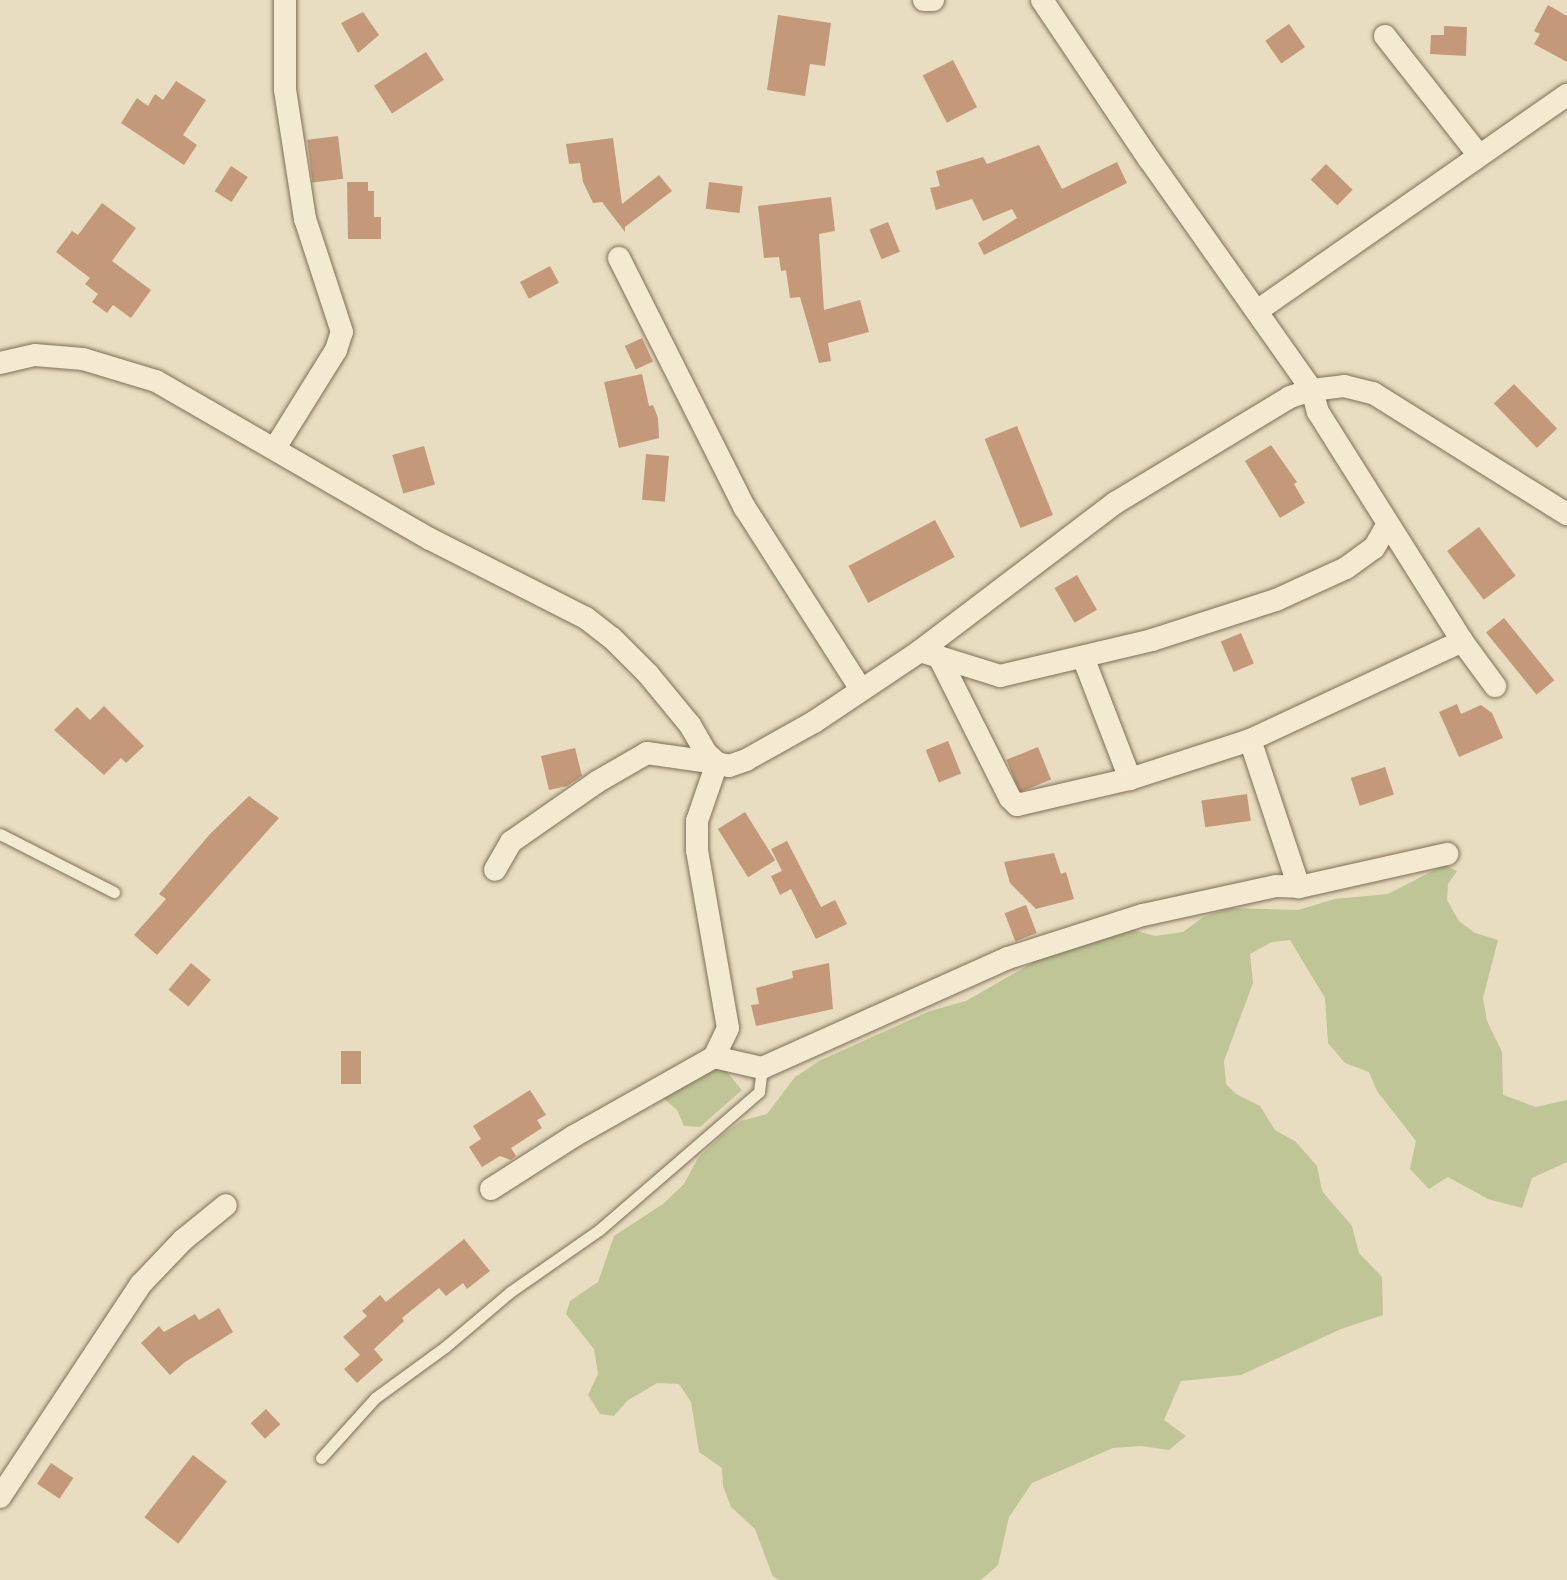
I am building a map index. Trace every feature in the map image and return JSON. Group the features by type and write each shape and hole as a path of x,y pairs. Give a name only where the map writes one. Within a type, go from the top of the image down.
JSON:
{"street":[{"path":"275,448 336,350 342,332 305,219 285,90 285,0"},
{"path":"924,0 933,0"},
{"path":"1042,0 1312,390 1318,412 1462,641 1495,686"},
{"path":"1385,36 1478,154"},
{"path":"1257,311 1478,154 1567,95"},
{"path":"619,258 745,508 860,688"},
{"path":"0,363 35,355 83,359 156,381 430,539 586,618 612,638 648,674 717,763"},
{"path":"495,870 511,842 597,782 647,753 729,766 746,760 814,722 860,688 929,654 1115,503 1290,397 1312,390 1344,386 1373,393 1567,514"},
{"path":"929,654 1000,676 1152,640 1276,600 1346,568 1374,548 1388,524"},
{"path":"929,654 1010,798 1017,805 1130,779 1250,740 1462,641"},
{"path":"1083,657 1130,779"},
{"path":"1250,740 1299,887"},
{"path":"491,1189 574,1136 714,1057 728,1028 718,988 697,821 717,763"},
{"path":"714,1057 762,1068 1008,958 1143,915 1276,886 1299,887 1447,854"},
{"path":"0,1497 141,1284 183,1240 226,1205"}],"lane":[{"path":"0,834 114,892"},
{"path":"321,1458 375,1398 445,1347 510,1292 599,1230 759,1092 762,1068"}],"green space":[{"path":"1444,865 1457,871 1448,884 1447,900 1459,921 1475,933 1498,940 1483,998 1487,1021 1502,1052 1503,1095 1536,1107 1567,1100 1567,1162 1532,1178 1522,1208 1488,1199 1448,1177 1429,1189 1410,1169 1416,1141 1377,1091 1369,1072 1345,1063 1328,1043 1325,998 1290,940 1272,942 1250,954 1253,983 1224,1061 1226,1084 1236,1094 1260,1106 1275,1130 1296,1142 1317,1166 1322,1191 1352,1226 1359,1253 1382,1277 1383,1315 1341,1329 1241,1375 1181,1381 1164,1420 1186,1436 1169,1450 1141,1446 1113,1448 1032,1483 1009,1517 998,1565 981,1580 780,1580 773,1577 755,1529 731,1507 723,1486 722,1468 699,1452 691,1402 679,1384 657,1383 627,1401 614,1416 600,1414 588,1395 598,1374 594,1349 566,1314 570,1301 598,1282 614,1236 663,1204 684,1184 698,1158 721,1136 741,1121 767,1114 795,1077 819,1061 930,1011 966,1001 1046,955 1133,930 1155,936 1183,932 1203,917 1231,908 1298,910 1335,899 1388,894"},
{"path":"722,1066 742,1090 700,1127 684,1126 677,1110 663,1098 683,1080"}],"building":[{"path":"1548,5 1567,16 1567,62 1534,44 1540,34 1534,31"},
{"path":"363,12 379,35 358,53 341,23"},
{"path":"778,15 831,23 825,66 810,64 805,96 767,90"},
{"path":"1289,24 1305,47 1281,64 1265,41"},
{"path":"1444,26 1467,27 1466,56 1430,54 1431,35 1444,35"},
{"path":"426,52 444,80 392,113 374,86"},
{"path":"953,60 977,107 947,123 923,75"},
{"path":"176,81 206,100 183,135 197,145 184,165 121,123 137,98 148,106 155,94 163,100"},
{"path":"338,136 343,179 312,182 307,140"},
{"path":"613,138 622,204 659,175 672,191 625,227 625,232 602,202 593,203 583,182 580,163 569,164 566,144"},
{"path":"1039,145 1062,189 1117,162 1127,183 984,255 978,243 1017,218 1012,209 983,221 972,199 936,210 930,188 940,186 936,171 983,157 987,164"},
{"path":"1326,164 1353,190 1337,206 1311,180"},
{"path":"231,166 248,177 231,202 215,191"},
{"path":"347,182 368,182 368,191 374,191 374,217 381,217 381,239 348,239"},
{"path":"709,182 743,186 739,213 706,209"},
{"path":"831,197 835,231 819,234 824,310 860,300 869,332 828,343 831,361 819,363 800,297 790,298 786,270 781,271 779,257 764,258 758,206"},
{"path":"102,203 136,228 112,261 151,290 131,318 113,305 107,313 92,302 98,294 85,284 90,278 56,252 72,231 78,235"},
{"path":"888,222 900,252 881,259 869,229"},
{"path":"550,266 559,283 529,299 520,282"},
{"path":"642,338 653,362 636,370 625,346"},
{"path":"642,374 649,406 653,405 658,418 659,438 619,448 604,382"},
{"path":"1514,384 1557,429 1537,448 1494,403"},
{"path":"1017,426 1053,515 1021,528 985,439"},
{"path":"1271,445 1297,482 1294,484 1305,503 1280,518 1245,461"},
{"path":"424,446 435,484 403,494 392,455"},
{"path":"646,454 669,456 665,502 642,500"},
{"path":"935,520 955,557 868,603 848,566"},
{"path":"1479,527 1516,576 1484,600 1447,551"},
{"path":"1077,575 1097,610 1074,623 1054,588"},
{"path":"1504,618 1554,680 1536,695 1486,632"},
{"path":"1241,633 1254,663 1234,672 1221,642"},
{"path":"1457,704 1461,714 1481,705 1492,713 1503,738 1459,757 1439,712"},
{"path":"104,706 144,746 126,763 121,758 104,775 54,730 77,707 90,720"},
{"path":"948,741 961,773 939,782 926,750"},
{"path":"1038,747 1051,779 1020,792 1006,760"},
{"path":"575,748 582,776 567,786 549,790 541,756"},
{"path":"1385,767 1394,795 1360,806 1351,778"},
{"path":"1247,794 1251,821 1205,827 1201,800"},
{"path":"249,796 279,818 157,955 134,935 166,899 159,894 210,834"},
{"path":"745,812 775,860 748,877 718,829"},
{"path":"787,841 821,907 835,900 847,924 816,939 791,889 780,895 771,876 782,871 771,849"},
{"path":"1054,853 1061,874 1066,872 1074,899 1036,909 1010,883 1004,862"},
{"path":"1026,905 1037,933 1015,941 1005,913"},
{"path":"191,963 211,980 188,1007 169,990"},
{"path":"829,963 833,1009 756,1026 751,1005 759,1004 756,988 793,978 792,971"},
{"path":"341,1051 361,1051 361,1084 341,1084"},
{"path":"530,1090 546,1115 537,1120 542,1128 511,1148 516,1156 511,1160 500,1156 482,1167 469,1147 481,1139 473,1126"},
{"path":"464,1239 490,1271 467,1289 463,1283 446,1296 439,1288 402,1318 404,1321 374,1349 383,1360 357,1383 344,1369 360,1355 343,1337 367,1316 362,1311 380,1295 386,1302"},
{"path":"219,1308 233,1332 170,1375 141,1343 159,1326 164,1332 195,1314 199,1320"},
{"path":"266,1409 280,1424 265,1439 251,1423"},
{"path":"193,1455 227,1481 178,1544 144,1517"},
{"path":"51,1463 73,1478 59,1499 37,1484"}]}
